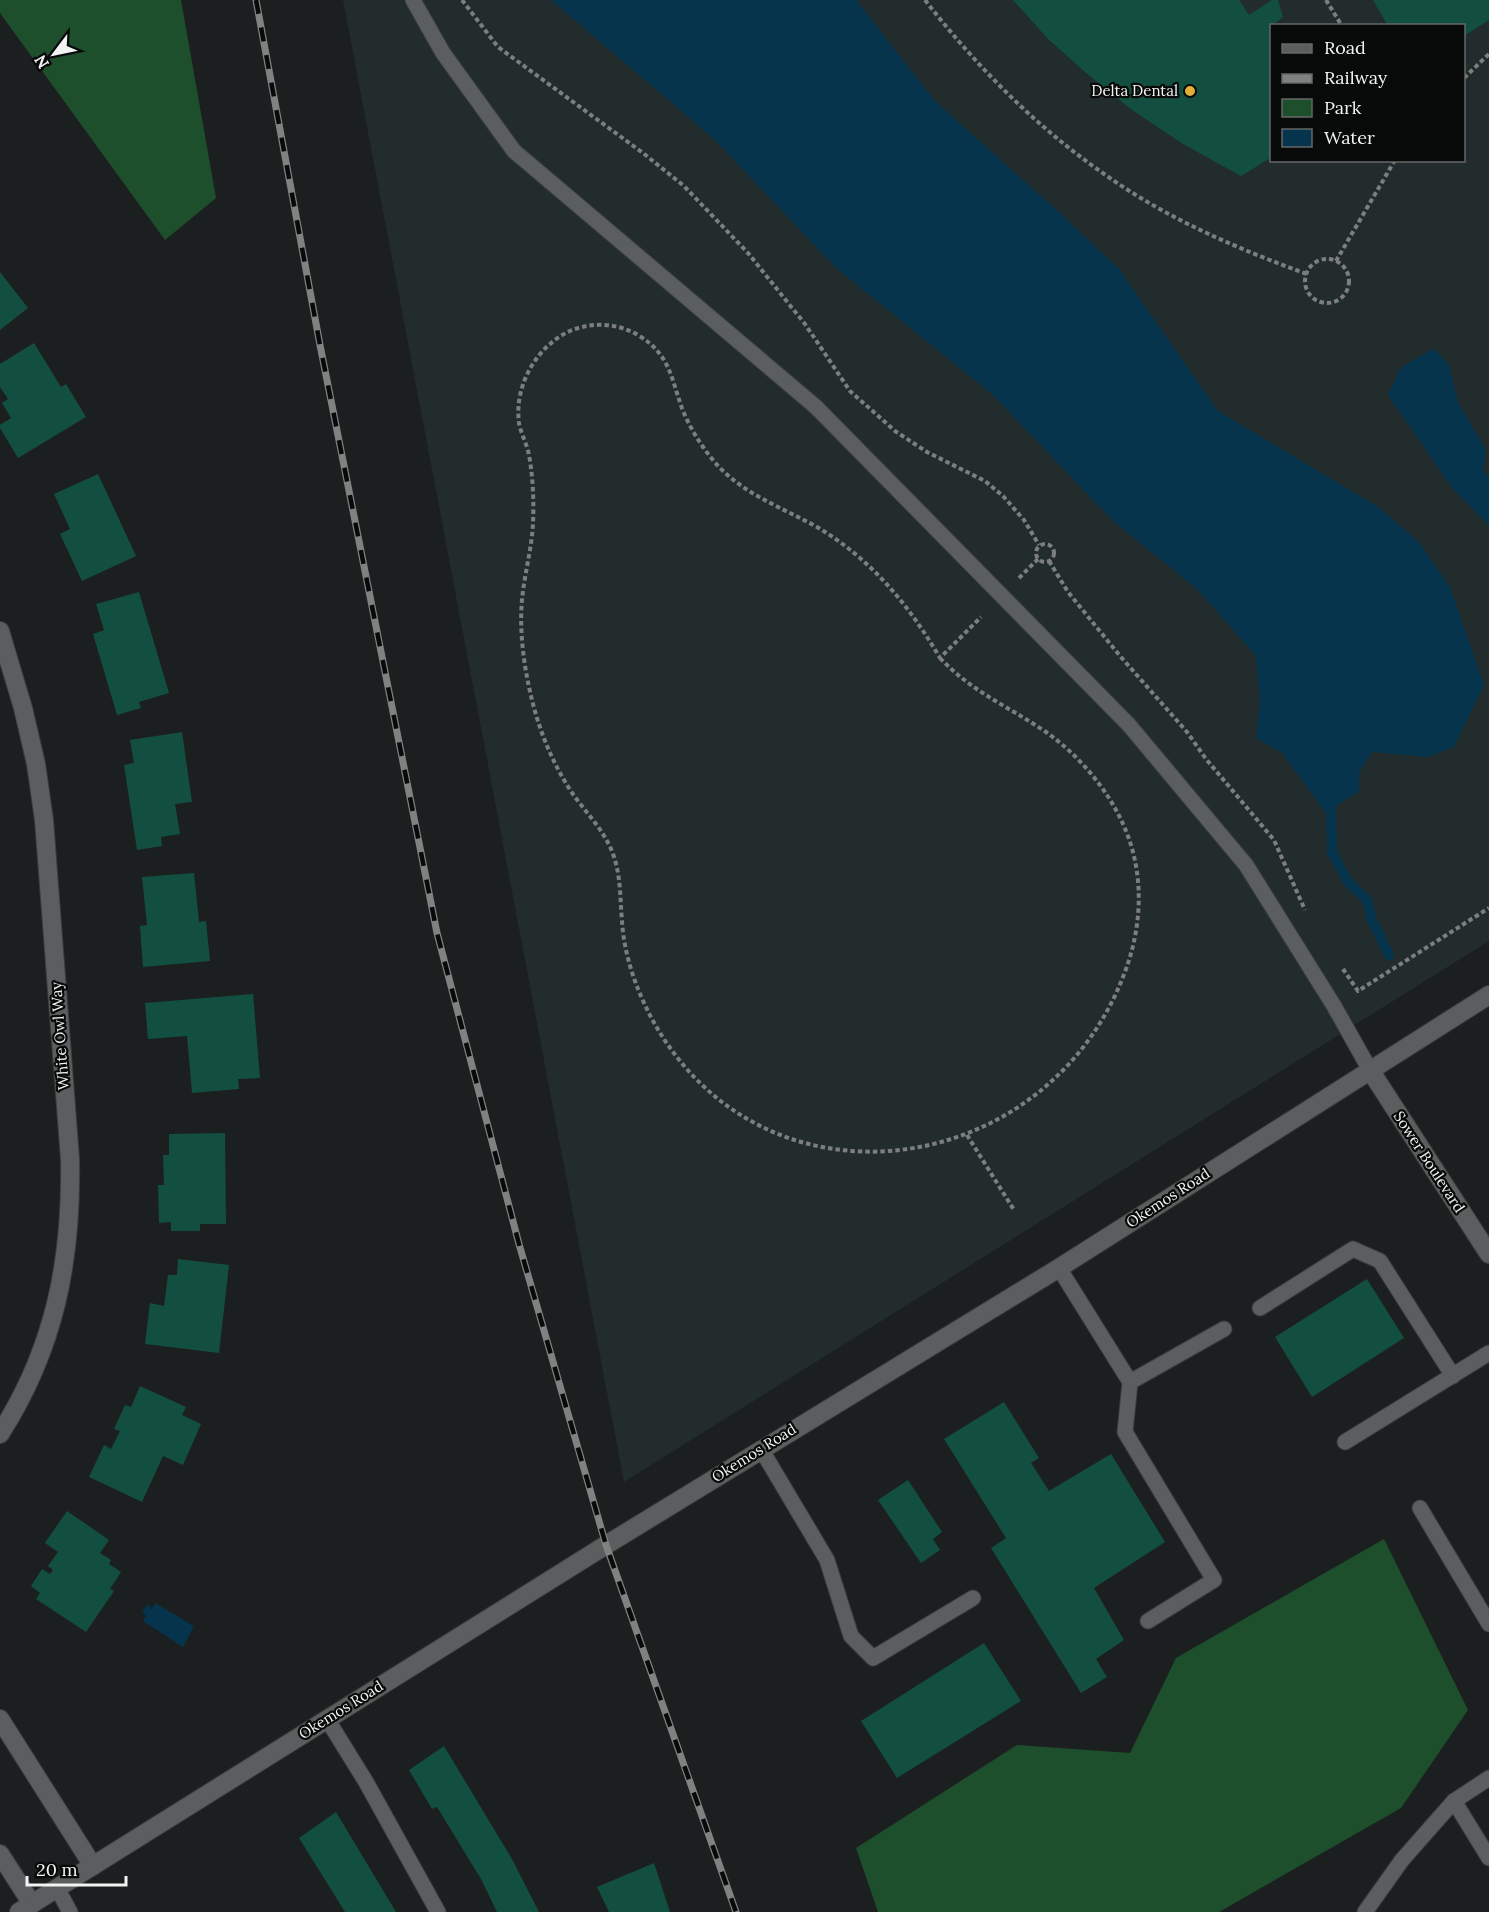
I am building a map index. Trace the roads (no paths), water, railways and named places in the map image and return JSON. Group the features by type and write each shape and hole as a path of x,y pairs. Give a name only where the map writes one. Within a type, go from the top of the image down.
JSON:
{"main road":[{"name":"White Owl Way","path":"0,631 23,708 36,764 44,820 70,1159 70,1197 69,1233 56,1307 29,1383 0,1434"},
{"name":"Okemos Road","path":"25,1908 761,1449 1059,1268 1489,995"},
{"name":"Sower Boulevard","path":"1370,1070 1489,1254"},
{"path":"0,1719 93,1866"},
{"path":"0,1854 25,1908"}],"lane":[{"path":"413,0 443,53 514,151 816,407 1129,725 1246,865 1335,1006 1370,1070"},
{"path":"1260,1308 1353,1249 1380,1261 1453,1376"},
{"path":"1059,1268 1130,1382 1125,1432 1214,1580 1148,1621"},
{"path":"1130,1382 1224,1329"},
{"path":"1345,1442 1489,1353"},
{"path":"761,1449 827,1560 851,1636 873,1658 973,1598"},
{"path":"1420,1508 1489,1623"},
{"path":"327,1719 366,1782 438,1912"},
{"path":"1365,1912 1402,1860 1454,1802 1489,1778"},
{"path":"1454,1802 1489,1858"},
{"path":"57,1888 70,1912"}],"water":[{"path":"551,0 856,0 935,101 1119,269 1218,411 1378,507 1419,542 1450,587 1484,685 1454,747 1428,757 1372,752 1359,773 1359,792 1325,812 1282,753 1256,738 1260,701 1256,656 1197,589 1113,521 992,394 836,268 714,139"},
{"path":"1434,348 1449,365 1458,402 1486,450 1483,470 1489,478 1489,526 1452,488 1388,395 1400,368"},
{"path":"155,1603 194,1626 183,1647 143,1621 146,1616 142,1611 148,1604 152,1609"}],"waterway":[{"path":"1331,808 1332,852 1348,882 1367,900 1372,920 1389,955"}],"railway":[{"path":"256,0 320,345 437,933 519,1244 606,1545 736,1912"}],"place":[{"name":"Delta Dental","path":"1190,91"}]}
